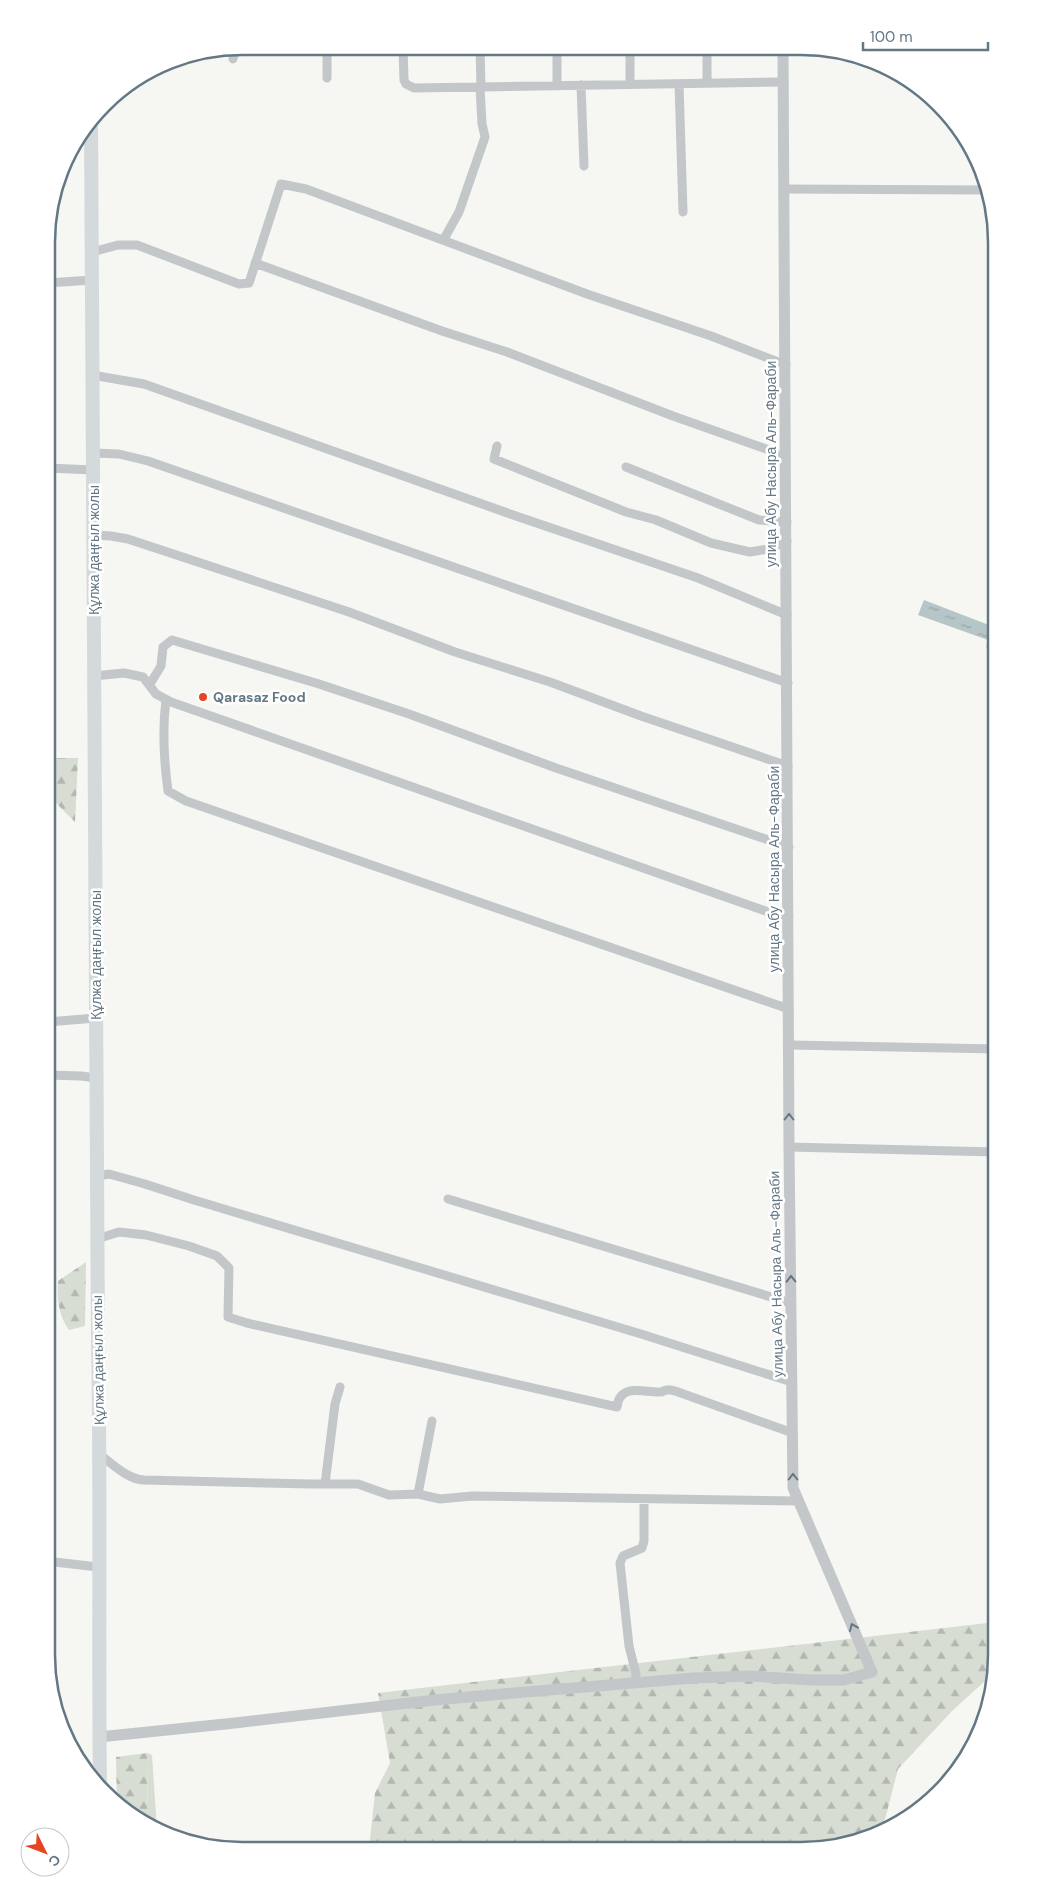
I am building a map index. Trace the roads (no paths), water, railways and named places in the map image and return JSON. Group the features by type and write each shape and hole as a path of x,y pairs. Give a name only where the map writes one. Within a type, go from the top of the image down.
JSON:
{"main road":[{"name":"Құлжа даңғыл жолы","path":"90,133 100,1455 98,1567 100,1776"}],"street":[{"path":"233,59 234,55"},
{"path":"327,55 327,78"},
{"path":"403,55 404,80 410,87 784,82"},
{"path":"444,240 459,212 485,137 482,124 480,55"},
{"path":"557,55 557,86"},
{"path":"630,55 630,84"},
{"path":"707,55 708,83"},
{"name":"улица Абу Насыра Аль-Фараби","path":"635,1683 693,1678 752,1676 844,1680 872,1672 793,1488 789,1148 789,847 783,55"},
{"path":"679,84 683,212"},
{"path":"581,85 584,166"},
{"path":"92,252 118,245 137,245 239,284 248,283 281,184 306,189 587,294 711,336 786,365"},
{"path":"784,189 981,190"},
{"path":"255,263 442,331 507,352 673,416 753,444 786,460"},
{"path":"55,283 92,280"},
{"path":"92,375 144,384 524,519 698,578 787,615"},
{"path":"497,446 494,459 626,512 656,520 711,543 750,552 768,549 787,541"},
{"path":"93,453 119,454 148,461 788,683"},
{"path":"626,467 759,520 787,522"},
{"path":"55,468 93,470"},
{"path":"94,536 128,539 349,612 455,652 550,682 641,716 788,766"},
{"path":"150,684 161,666 163,646 172,640 319,684 409,714 556,768 789,847"},
{"path":"94,676 115,673 134,674 143,677 156,694 166,700 774,914 789,915"},
{"path":"166,700 164,761 168,791 186,801 789,1009"},
{"path":"55,1021 96,1018"},
{"path":"790,1045 988,1049"},
{"path":"55,1075 96,1078"},
{"path":"789,1148 988,1152"},
{"path":"97,1176 109,1174 145,1184 641,1334 792,1382"},
{"path":"448,1199 791,1303"},
{"path":"97,1239 119,1232 146,1235 189,1246 217,1256 229,1268 228,1317 247,1323 617,1407 618,1402 624,1395 634,1390 678,1392 792,1433"},
{"path":"325,1484 335,1404 340,1387"},
{"path":"418,1494 432,1421"},
{"path":"100,1455 136,1480 358,1484 389,1495 418,1494 440,1499 472,1496 799,1501"},
{"path":"99,1737 236,1724 435,1700 635,1683 636,1674 629,1646 620,1563 623,1556 642,1548 644,1541 644,1499"},
{"path":"55,1562 98,1567"}],"water":[{"path":"924,600 988,625 988,640 918,615"}],"place":[{"name":"Qarasaz Food","path":"203,697"}]}
